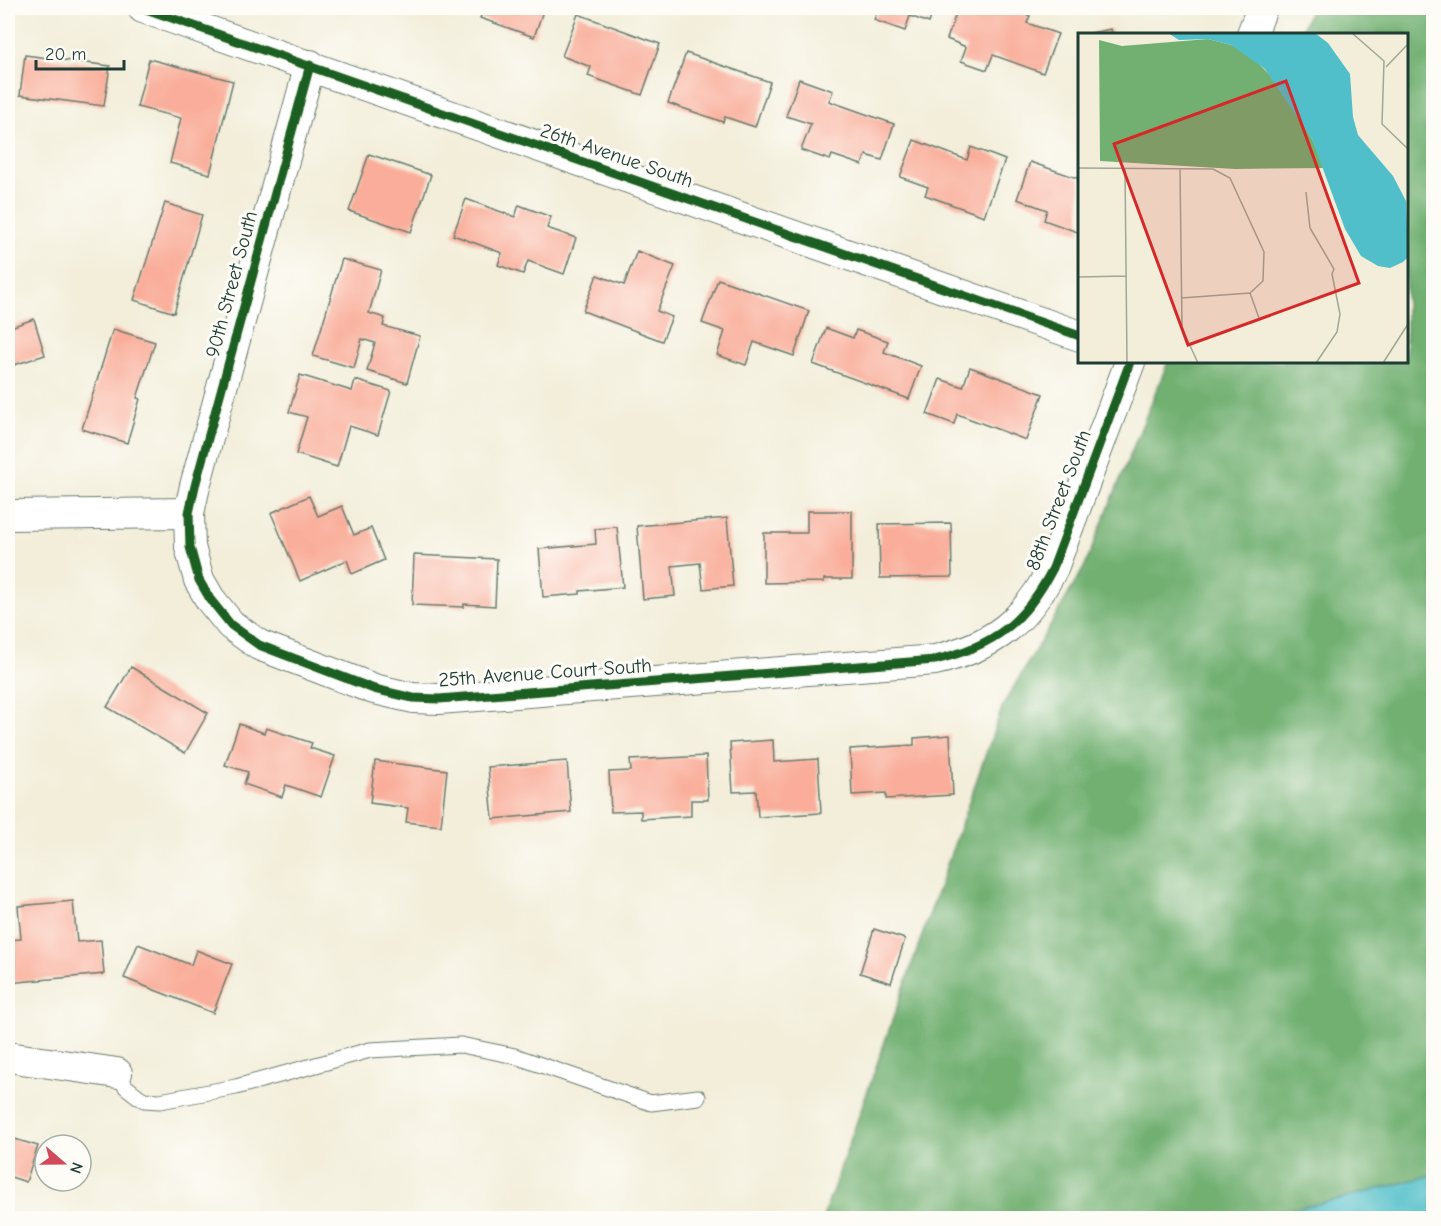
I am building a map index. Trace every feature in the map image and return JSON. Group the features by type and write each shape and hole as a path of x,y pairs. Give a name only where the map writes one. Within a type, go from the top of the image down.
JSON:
{"street":[{"name":"26th Avenue South","path":"143,8 1078,335"},
{"name":"90th Street South","path":"189,513 310,66"},
{"name":"88th Street South","path":"995,637 1016,621 1041,591 1053,568 1130,363"},
{"path":"8,515 189,513"},
{"name":"25th Avenue Court South","path":"189,513 190,547 199,580 210,599 231,626 259,645 374,689 412,698 439,699 935,660 960,654 995,637"},
{"path":"8,1057 117,1073"}],"lane":[{"path":"117,1073 126,1087 139,1097 144,1100 160,1101 236,1087 370,1050 461,1045 515,1056 651,1103 698,1097"}],"green space":[{"path":"1311,8 1433,8 1433,1175 1340,1199 1252,1218 823,1218 1003,705 1084,568 1168,363 1408,363 1408,33 1300,33"}],"water":[{"path":"1433,1175 1433,1218 1252,1218 1340,1199"}],"building":[{"path":"484,8 544,8 534,37 480,18"},
{"path":"878,8 934,8 929,23 910,16 905,31 874,20"},
{"path":"958,8 1007,8 1030,16 1027,23 1058,34 1043,73 993,55 987,70 961,61 966,47 947,39"},
{"path":"578,14 660,44 642,95 588,76 591,67 562,56"},
{"path":"1111,29 1112,33 1091,33"},
{"path":"686,53 770,82 755,127 725,117 723,122 668,103"},
{"path":"25,55 110,66 104,106 20,95"},
{"path":"149,59 233,81 210,174 170,163 181,118 137,107"},
{"path":"799,79 833,91 829,101 894,124 882,160 866,155 862,165 832,155 830,160 801,150 811,124 786,116"},
{"path":"914,140 967,160 971,147 1005,160 984,216 925,195 928,187 900,177"},
{"path":"369,154 431,175 411,232 349,211"},
{"path":"1030,162 1078,178 1078,232 1044,220 1047,210 1017,199"},
{"path":"466,199 515,217 519,205 551,217 547,228 576,238 564,274 528,261 523,274 498,265 502,253 453,235"},
{"path":"165,203 202,215 174,313 134,300"},
{"path":"637,251 675,266 657,311 672,317 662,341 583,311 597,275 624,285"},
{"path":"342,259 381,270 369,313 385,318 383,326 420,336 407,383 367,371 375,343 362,339 354,368 313,356"},
{"path":"718,279 809,311 794,356 754,342 746,365 717,355 725,331 702,323"},
{"path":"34,319 45,355 8,367 8,328"},
{"path":"826,328 853,338 856,330 888,341 884,352 921,366 909,399 813,364"},
{"path":"113,329 155,342 137,398 140,399 127,443 82,429"},
{"path":"970,367 1043,394 1026,440 957,414 954,424 927,414 940,379 963,387"},
{"path":"300,375 352,391 355,380 391,391 378,435 349,426 337,467 296,454 307,417 289,412"},
{"path":"309,496 318,516 342,506 354,535 371,528 384,560 352,574 347,560 300,581 271,513"},
{"path":"807,511 852,511 852,579 764,583 764,533 807,533"},
{"path":"727,518 733,586 703,589 700,563 672,566 675,596 643,599 637,526"},
{"path":"951,523 952,577 880,578 879,524"},
{"path":"617,527 623,587 543,597 539,549 596,544 595,529"},
{"path":"414,555 497,559 495,606 412,605"},
{"path":"131,667 208,713 185,753 107,707"},
{"path":"239,724 264,733 266,728 312,743 310,748 335,756 321,797 286,785 282,797 244,784 248,772 225,765"},
{"path":"950,735 953,795 886,799 886,793 852,795 850,749 914,745 914,738"},
{"path":"773,740 774,762 818,759 821,813 758,817 756,791 733,792 730,743"},
{"path":"706,756 708,800 691,800 691,816 641,819 641,811 611,812 609,772 631,771 630,760"},
{"path":"375,761 447,770 441,826 406,822 408,808 370,803"},
{"path":"567,761 571,812 493,819 488,767"},
{"path":"73,901 77,942 101,940 104,974 8,983 8,940 21,939 18,906"},
{"path":"874,929 905,939 891,983 860,973"},
{"path":"138,944 191,965 196,950 232,964 213,1013 124,978"},
{"path":"8,1137 33,1144 33,1161 26,1182 8,1176"}],"cycle path":[{"path":"143,8 1078,335"},
{"path":"310,65 195,486 189,513 190,547 199,580 210,599 231,625 259,645 374,689 413,698 439,699 935,660 974,647 991,639 1019,617 1031,603 1053,568 1130,363"}]}
